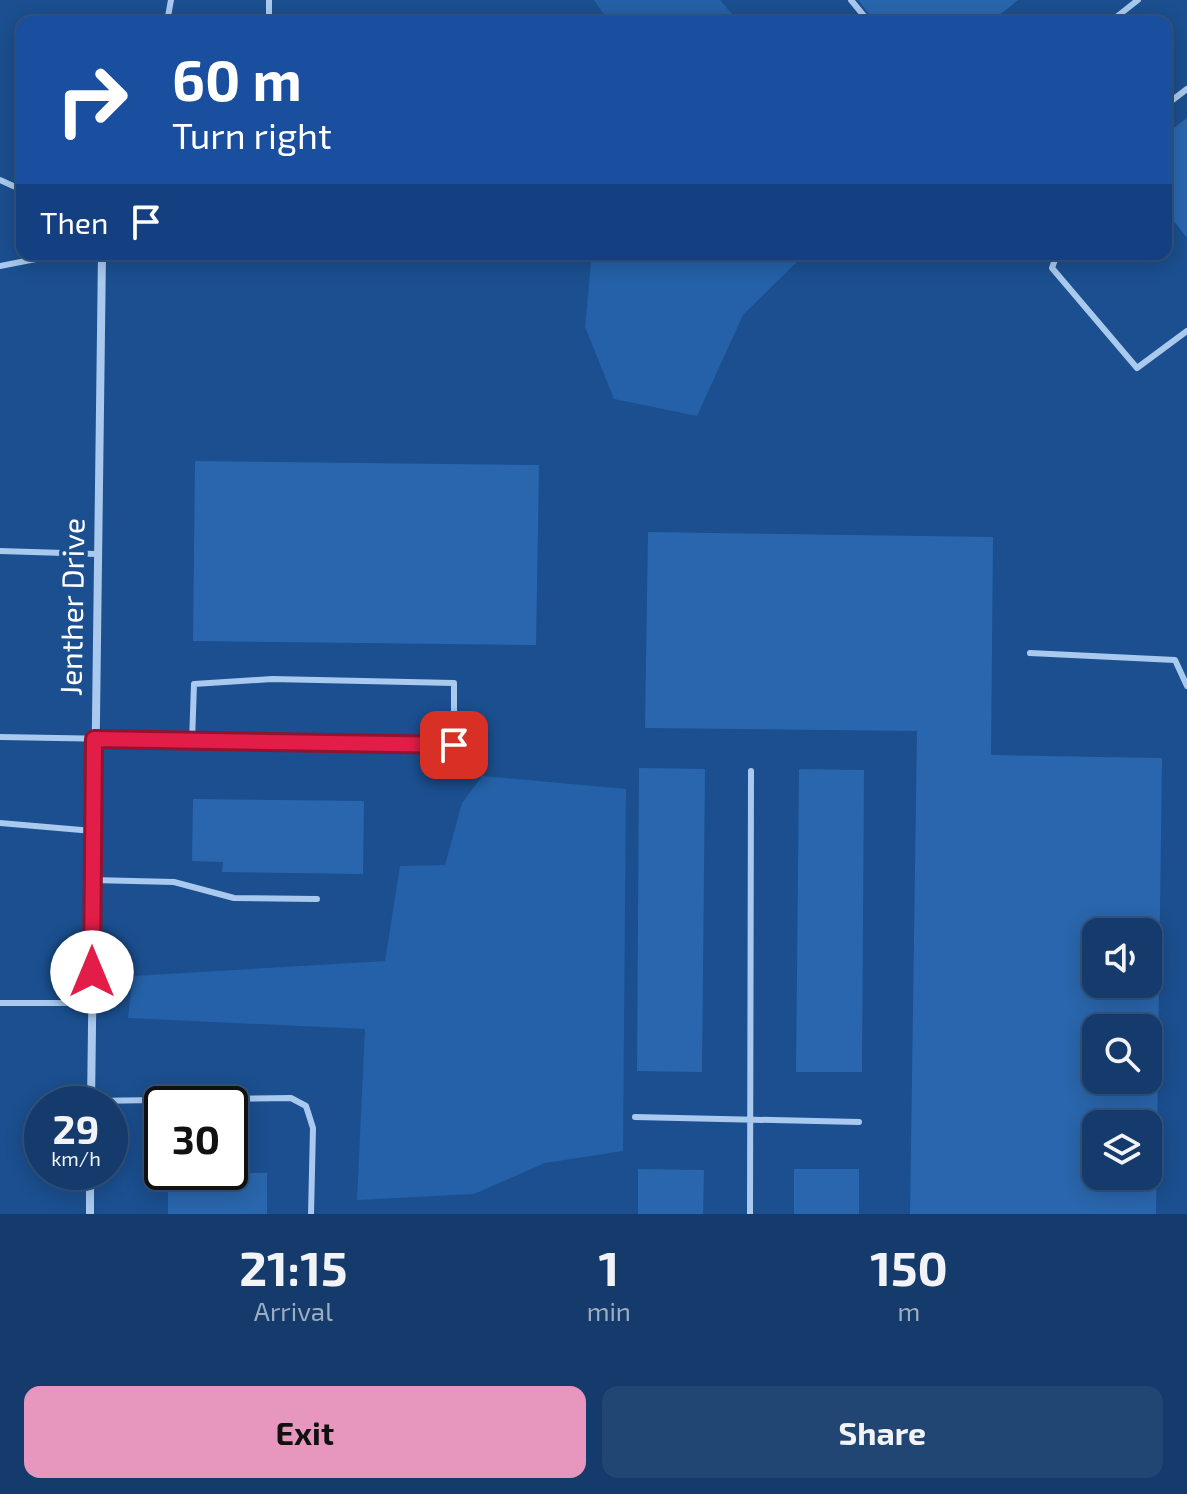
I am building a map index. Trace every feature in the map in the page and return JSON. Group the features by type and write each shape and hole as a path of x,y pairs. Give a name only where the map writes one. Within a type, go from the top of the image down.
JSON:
{"street":[{"name":"Jenther Drive","path":"91,1086 102,260"},
{"path":"90,1190 90,1214"}],"lane":[{"path":"851,0 864,16"},
{"path":"1118,16 1138,0"},
{"path":"0,266 30,260"},
{"path":"1055,260 1052,268 1137,368 1187,331"},
{"path":"0,551 96,554"},
{"path":"1030,653 1175,660 1187,686"},
{"path":"0,737 192,742 454,745 454,683 272,679 194,684 192,742"},
{"path":"750,1214 751,771"},
{"path":"0,823 93,831"},
{"path":"92,880 174,882 234,898 317,899"},
{"path":"0,1003 92,1003"},
{"path":"128,1102 291,1098 306,1106 313,1128 311,1214"},
{"path":"635,1117 859,1122"}],"shaded area":[{"path":"594,0 720,0 734,16 605,16"},
{"path":"591,260 799,260 743,315 697,416 614,399 585,327"},
{"path":"482,776 626,789 623,1151 545,1163 474,1194 357,1200 365,1029 128,1018 133,976 385,961 400,866 445,865 462,803"}],"building":[{"path":"858,0 1018,0 998,16 870,16"},
{"path":"1187,118 1187,238 1172,219 1172,129"},
{"path":"195,461 539,465 536,645 193,641"},
{"path":"648,532 993,537 991,755 1162,758 1160,918 1082,918 1082,998 1159,998 1159,1014 1082,1014 1082,1094 1158,1094 1157,1110 1082,1110 1082,1190 1156,1190 1156,1214 910,1214 917,731 645,728"},
{"path":"639,768 705,769 702,1072 637,1071"},
{"path":"799,769 864,770 862,1072 796,1072"},
{"path":"193,799 364,801 363,874 222,872 223,862 192,861"},
{"path":"638,1169 704,1170 703,1214 638,1214"},
{"path":"794,1169 859,1169 859,1214 794,1214"},
{"path":"248,1173 267,1173 267,1214 168,1214 168,1190 248,1190"}],"route":[{"path":"92,972 94,739 454,745"}]}
